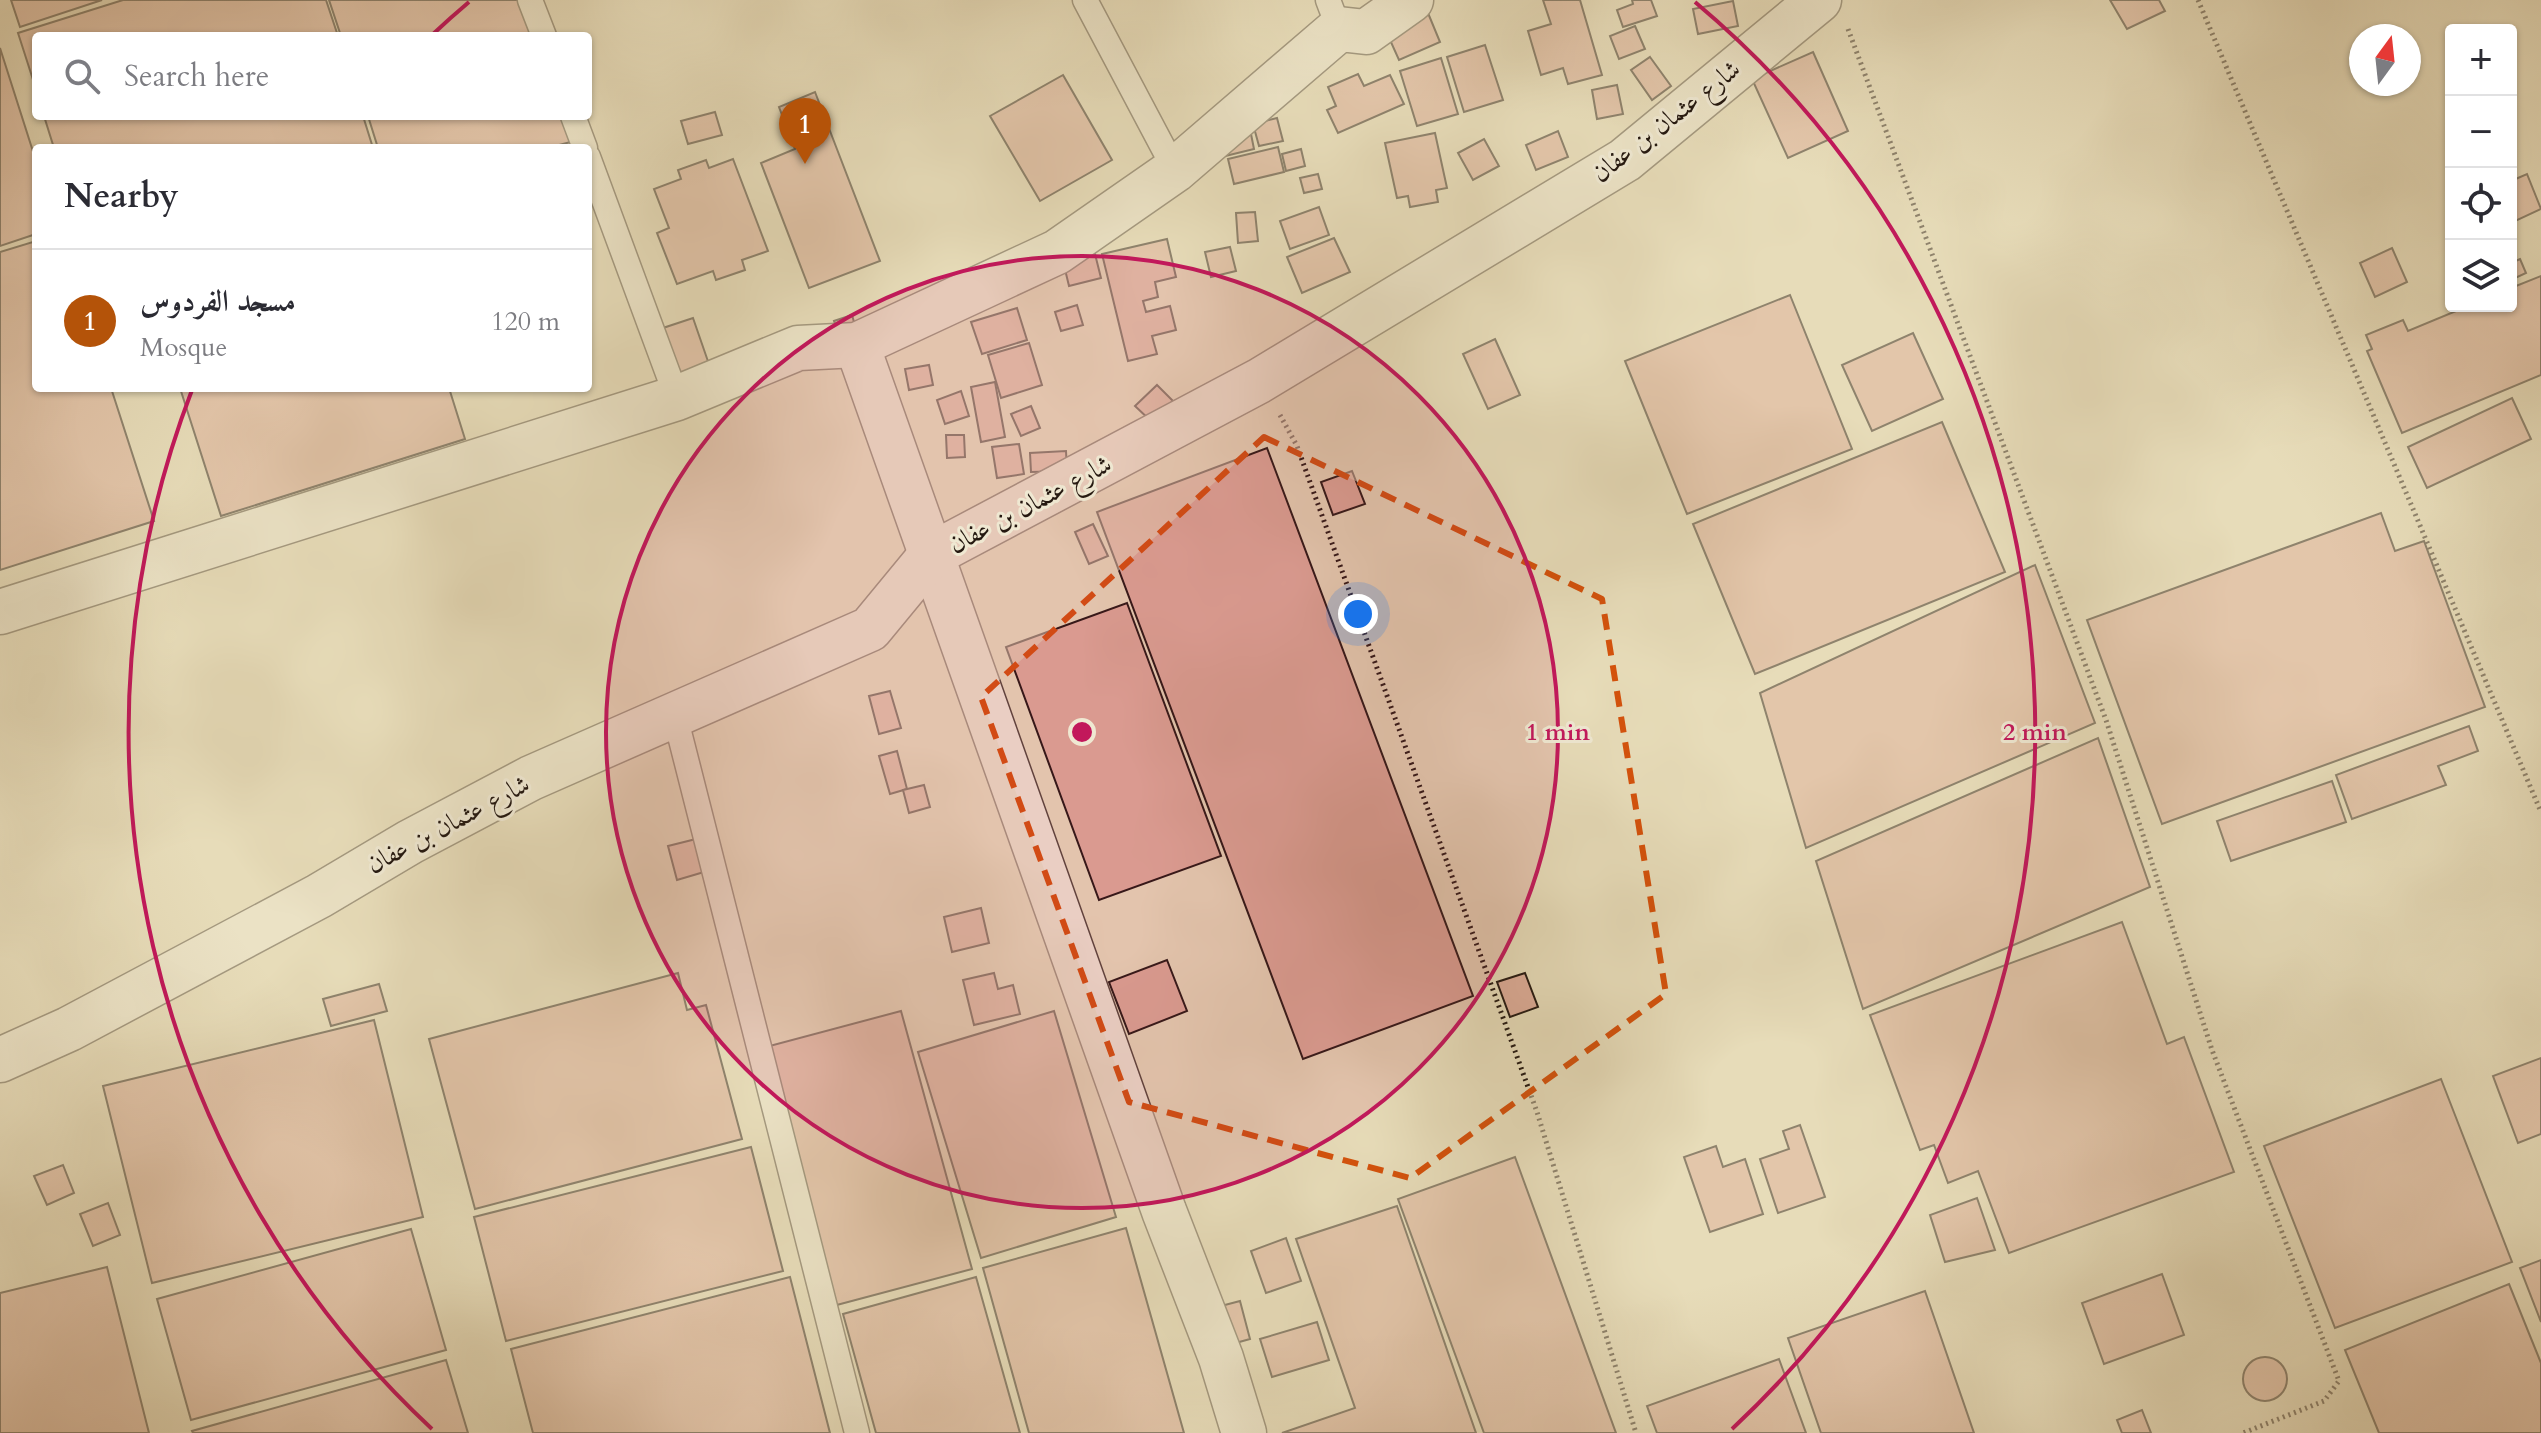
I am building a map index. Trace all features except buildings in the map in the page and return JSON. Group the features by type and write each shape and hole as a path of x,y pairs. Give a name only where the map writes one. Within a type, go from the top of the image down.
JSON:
{"street":[{"path":"0,612 677,398 798,348 857,345 1057,252 1175,170 1334,15 1366,32 1411,0"},
{"name":"شارع عثمان بن عفان","path":"0,1060 69,1029 531,778 870,629 931,555 1259,381 1625,160 1831,7"},
{"path":"857,345 1159,1196 1221,1358 1244,1433"}],"lane":[{"path":"530,0 542,32"},
{"path":"1085,0 1175,170"},
{"path":"574,120 584,144"},
{"path":"592,168 677,398"},
{"path":"675,716 857,1433"}],"path":[{"path":"2198,0 2541,812"},
{"path":"1831,7 2106,720 2212,1050 2339,1381 2324,1401 2243,1433"},
{"path":"1259,381 1297,446 1531,1097 1636,1433"}],"highlighted area":[{"path":"1264,437 1602,599 1666,994 1410,1178 1129,1102 981,697"}],"place":[{"name":"مسجد الفردوس","path":"805,164"}]}
